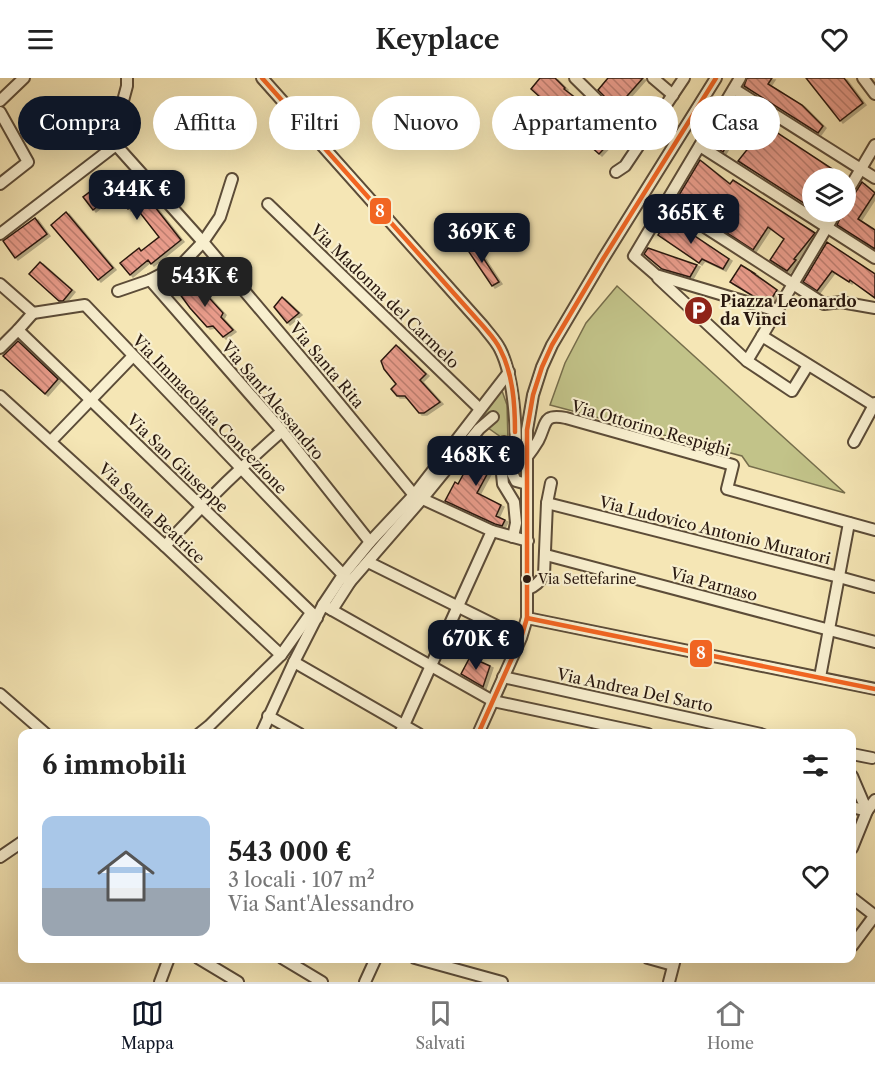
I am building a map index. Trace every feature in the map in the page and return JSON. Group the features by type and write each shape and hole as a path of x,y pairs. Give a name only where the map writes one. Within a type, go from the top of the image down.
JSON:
{"street":[{"path":"0,101 24,78"},
{"path":"124,96 127,78"},
{"path":"262,78 500,348 509,372 514,407 515,462 512,472 516,480 527,484"},
{"path":"575,78 587,82 599,96"},
{"path":"653,78 673,95 684,78"},
{"path":"480,729 528,618 527,430 533,395 542,367 552,345 603,259 716,78"},
{"path":"730,96 740,78"},
{"path":"868,80 875,94"},
{"path":"734,89 875,178"},
{"path":"0,112 28,162 0,184"},
{"path":"856,177 875,145"},
{"path":"0,234 109,150"},
{"name":"Via Santa Rita","path":"120,150 203,242 418,497"},
{"path":"616,172 625,166 635,150"},
{"path":"698,150 634,256 747,361 792,391 808,365"},
{"path":"706,150 875,258"},
{"path":"118,291 150,280 183,263 203,242 220,217 232,179"},
{"path":"666,202 824,304 841,302 875,308"},
{"name":"Via Madonna del Carmelo","path":"268,204 480,409"},
{"path":"747,361 829,222"},
{"path":"656,275 777,310"},
{"name":"Via Sant'Alessandro","path":"150,280 282,431 370,542"},
{"path":"0,284 33,313 0,348"},
{"name":"Via Immacolata Concezione","path":"33,313 85,305 346,578"},
{"name":"Via San Giuseppe","path":"18,330 314,616"},
{"path":"762,336 874,405 854,442"},
{"path":"51,441 133,356"},
{"path":"346,578 368,562 509,372"},
{"name":"Via Santa Beatrice","path":"0,396 281,655"},
{"name":"Via Ottorino Respighi","path":"527,457 548,418 555,416 733,465 727,489 849,523"},
{"path":"205,729 281,655 314,616 328,607 370,542 418,497 479,429 493,417"},
{"path":"165,546 201,506 282,431"},
{"path":"504,442 502,474 503,484 514,502 516,523 513,537"},
{"path":"528,589 535,587 544,574 547,503 551,483"},
{"path":"418,497 492,531 528,541"},
{"name":"Via Ludovico Antonio Muratori","path":"547,503 875,587"},
{"path":"820,677 849,523 875,530"},
{"path":"294,662 402,729 492,531"},
{"name":"Via Parnaso","path":"546,555 875,642"},
{"path":"368,562 501,628"},
{"path":"328,607 493,701 625,729"},
{"path":"263,729 314,616"},
{"path":"528,618 875,688"},
{"name":"Via Andrea Del Sarto","path":"503,677 738,729"},
{"path":"0,694 40,729"},
{"path":"268,716 291,729"},
{"path":"856,755 872,758"},
{"path":"856,785 867,811"},
{"path":"856,838 867,811 875,800"},
{"path":"856,808 867,811"},
{"path":"0,857 18,845"},
{"path":"856,901 875,915 856,941"},
{"path":"160,982 167,963"},
{"path":"206,963 238,982"},
{"path":"290,963 322,982"},
{"path":"365,982 374,963"},
{"path":"433,963 502,982"},
{"path":"669,982 674,963"}],"green space":[{"path":"617,286 845,493 749,466 742,456 550,405 565,363 586,323"},
{"path":"501,388 507,405 508,442 481,423 419,492"}],"building":[{"path":"540,78 555,78 573,96 539,96 531,89"},
{"path":"608,78 643,78 627,96 604,96 598,90"},
{"path":"747,78 772,78 768,84 802,105 823,126 818,133 780,109 780,96 760,96 744,86"},
{"path":"806,78 844,78 863,103 840,121"},
{"path":"780,135 831,168 802,168 802,202 738,161 747,150 780,150"},
{"path":"700,160 730,184 733,180 815,233 787,271 770,260 784,239 768,227 753,250 676,200"},
{"path":"122,175 139,197 144,193 181,240 151,264 148,260 130,275 120,263 139,248 141,251 159,237 134,205 128,209 115,192 93,210 83,197 107,179 111,184"},
{"path":"862,182 875,193 858,219 875,230 875,249 837,225 838,222 856,222 856,192"},
{"path":"66,212 113,268 98,280 51,225"},
{"path":"35,218 47,234 15,258 3,241"},
{"path":"668,218 729,259 723,269 702,259 699,263 658,235"},
{"path":"472,241 499,282 492,286 465,246"},
{"path":"827,242 875,274 875,298 850,280 849,282 832,271 817,291 803,282"},
{"path":"648,248 697,265 690,277 662,269 644,254"},
{"path":"40,262 72,290 63,301 59,301 29,274"},
{"path":"741,265 777,290 770,301 753,296 730,282"},
{"path":"192,279 223,313 221,317 233,330 223,337 213,326 207,327 179,293"},
{"path":"282,297 299,313 287,323 274,307"},
{"path":"18,341 58,379 45,394 3,356"},
{"path":"396,345 426,374 420,380 440,402 424,413 419,413 405,396 397,396 391,389 396,384 384,369 381,361"},
{"path":"483,438 496,445 496,448 487,465 491,467 477,493 501,505 496,516 505,520 502,526 445,501 455,482 458,484"},
{"path":"470,657 490,666 483,687 461,674"}],"transit line":[{"name":"8","path":"262,78 494,340 504,359 510,379 514,400 515,432"},
{"name":"8","path":"480,729 521,638 527,618 527,430 533,395 542,367 552,345 603,259 716,78"},
{"name":"8","path":"527,618 875,689"}],"place":[{"name":"Piazza Leonardo da Vinci","path":"699,310"},
{"name":"Via Settefarine","path":"527,579"}]}
